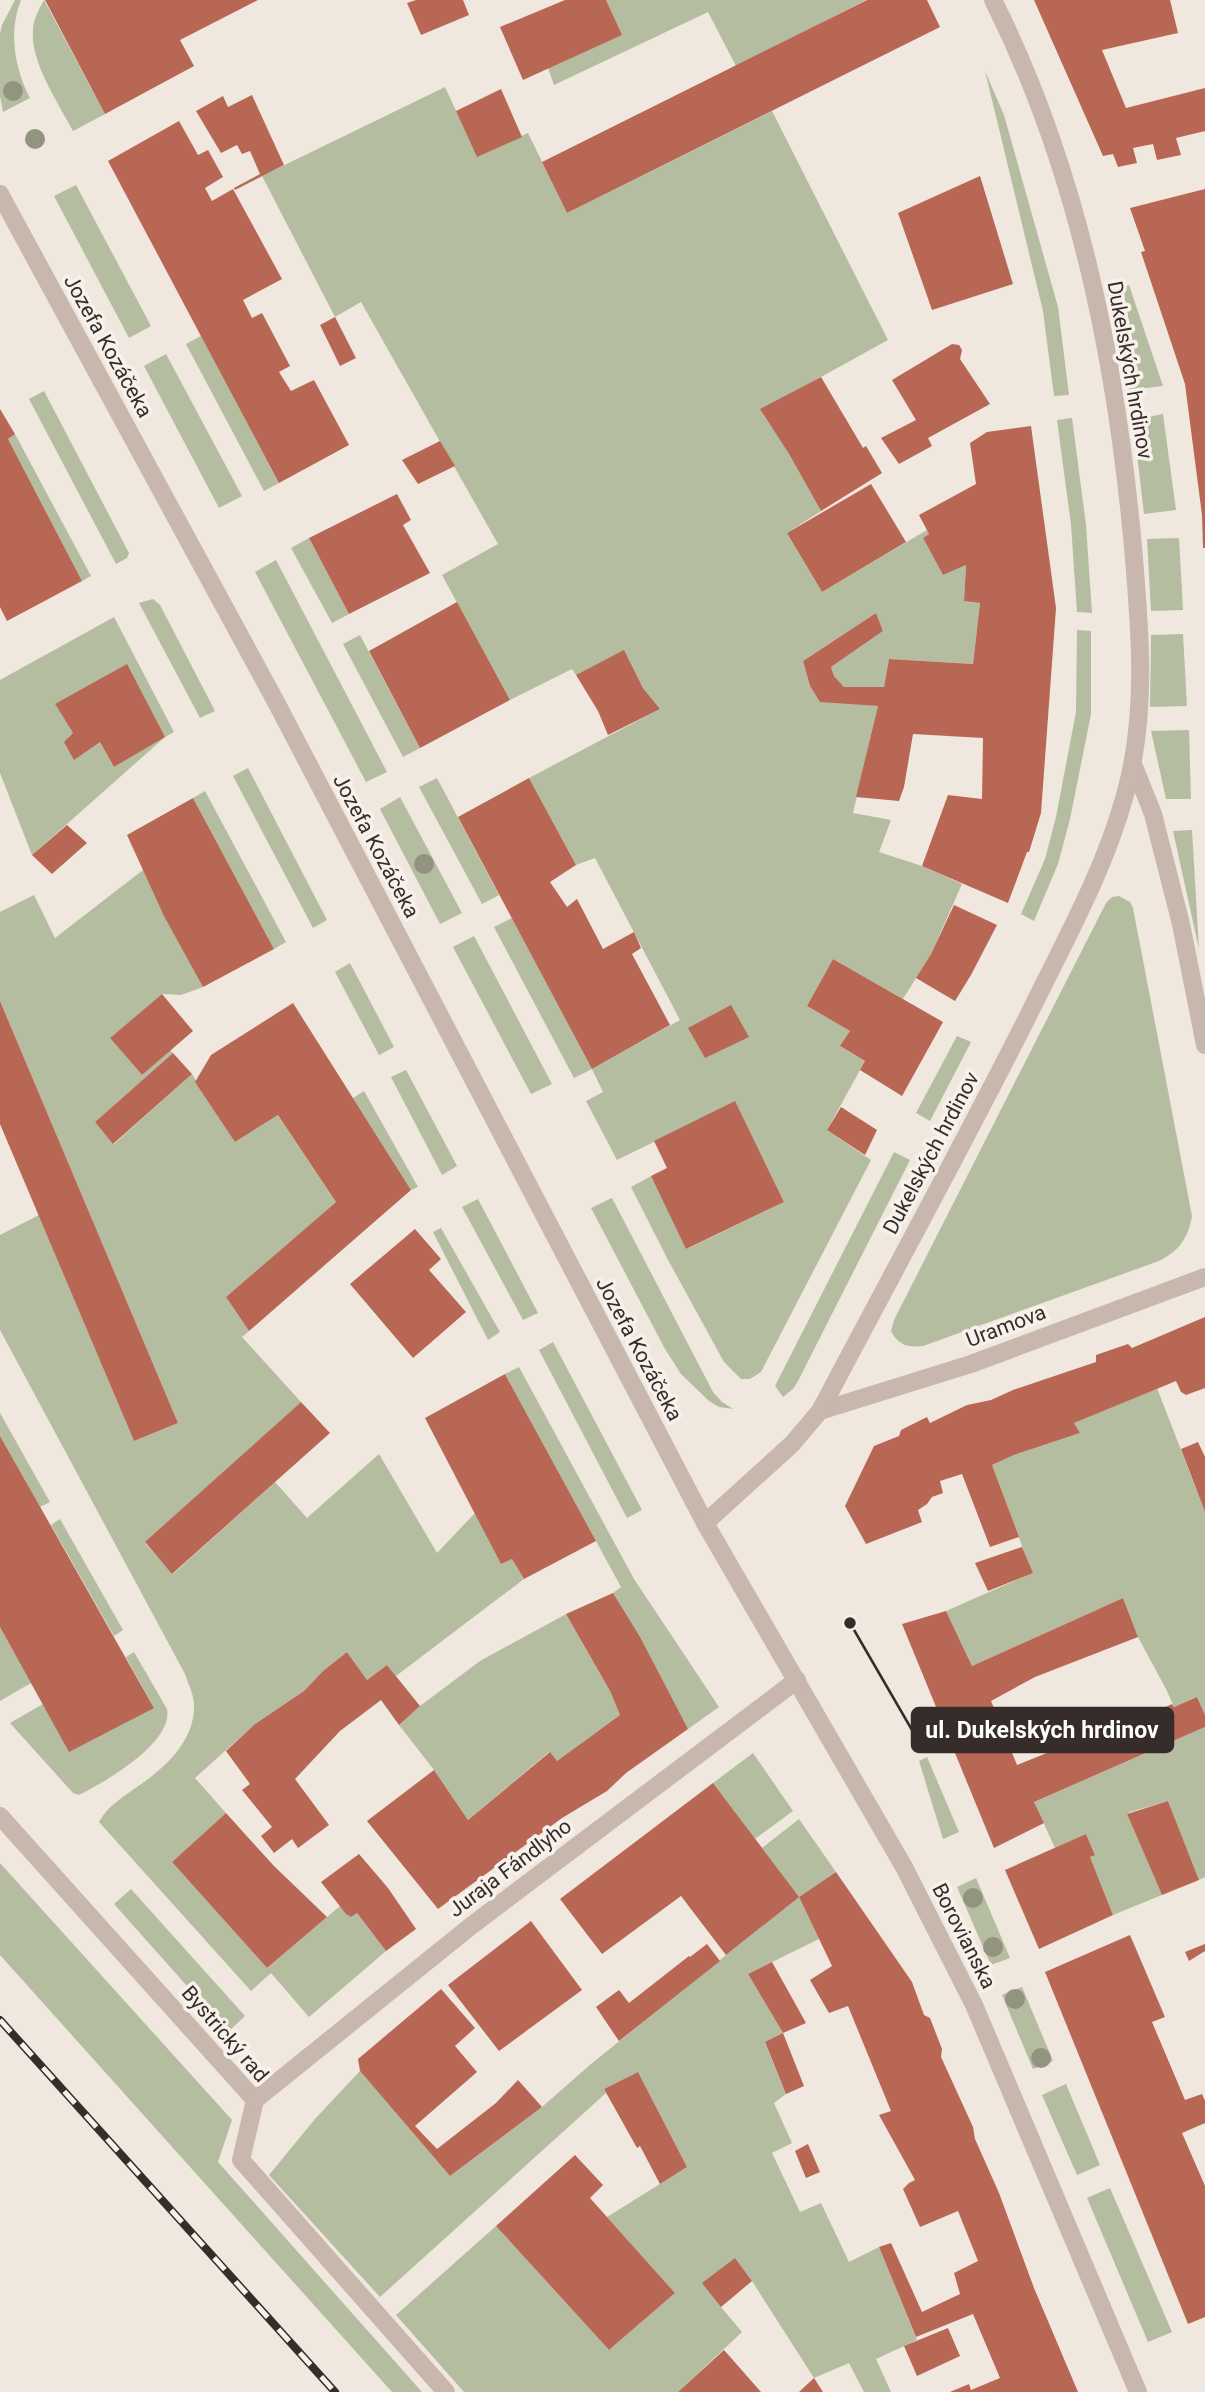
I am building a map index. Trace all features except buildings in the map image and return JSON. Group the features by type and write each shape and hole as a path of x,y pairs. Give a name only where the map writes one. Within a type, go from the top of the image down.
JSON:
{"street":[{"name":"Dukelských hrdinov","path":"705,1523 792,1444 820,1411 1057,958 1113,835 1133,764 1142,652 1130,511 1115,394 1102,326 1066,190 1033,92 993,0"},
{"name":"Jozefa Kozáčeka","path":"0,194 276,702 705,1523"},
{"name":"Dukelských hrdinov","path":"1133,764 1160,838 1181,924 1205,1045"},
{"name":"Uramova","path":"820,1411 971,1364 1205,1277"},
{"name":"Borovianska","path":"705,1523 904,1867 974,2005 1138,2392"},
{"name":"Juraja Fándlyho","path":"254,2100 471,1926 797,1680"},
{"name":"Bystrický rad","path":"0,1816 254,2100 241,2160 446,2392"}],"green space":[{"path":"15,0 21,0 15,25 15,50 20,75 30,98 3,112 0,96 0,33"},
{"path":"44,0 105,114 73,131 41,69 33,42 33,26"},
{"path":"606,0 866,0 736,66 708,12 554,85 548,68 621,35"},
{"path":"985,71 1004,115 1058,307 1069,395 1054,396 1043,311"},
{"path":"445,87 477,156 528,133 567,213 772,111 888,340 761,410 821,511 787,533 822,592 927,530 929,534 923,538 943,575 966,565 964,601 980,603 973,664 889,659 884,687 844,687 834,676 831,667 883,631 876,613 803,661 810,686 820,701 878,706 853,813 891,820 879,852 922,866 962,884 931,954 903,999 833,959 807,1006 850,1031 841,1047 865,1061 827,1130 871,1160 761,1372 750,1379 741,1379 724,1362 631,1187 651,1176 687,1249 784,1202 735,1102 617,1160 586,1101 603,1092 592,1069 680,1020 595,858 576,865 529,778 660,709 643,688 624,651 576,675 572,669 510,700 442,575 498,544 361,302 335,317 262,176"},
{"path":"76,185 151,326 129,338 54,196"},
{"path":"1129,285 1163,386 1129,390 1107,291"},
{"path":"201,336 279,483 264,491 186,344"},
{"path":"166,354 242,496 219,508 144,366"},
{"path":"44,391 129,553 127,558 116,564 29,399"},
{"path":"1163,414 1176,510 1144,514 1133,420"},
{"path":"1072,418 1086,525 1092,613 1077,612 1071,525 1057,420"},
{"path":"15,434 91,576 82,581 8,439"},
{"path":"309,538 349,614 332,623 291,548"},
{"path":"1179,538 1183,610 1151,611 1147,539"},
{"path":"276,560 387,772 366,782 255,572"},
{"path":"153,599 160,605 215,711 200,718 139,603"},
{"path":"114,617 174,732 165,737 32,855 0,773 0,680","holes":["55,704 164,737 114,767 100,742 73,733"]},
{"path":"1077,630 1091,631 1091,714 1058,864 1034,921 1021,914 1045,859 1056,817 1076,712"},
{"path":"1183,634 1187,706 1150,707 1151,635"},
{"path":"360,635 420,748 403,757 343,644"},
{"path":"1189,730 1191,799 1166,799 1151,731"},
{"path":"248,768 327,920 313,928 233,776"},
{"path":"437,778 499,895 482,904 419,787"},
{"path":"205,791 286,942 274,949 193,798"},
{"path":"400,797 462,913 440,924 380,809"},
{"path":"1192,830 1199,949 1173,831"},
{"path":"143,870 203,987 181,995 162,994 110,1038 142,1075 170,1050 173,1053 95,1122 114,1144 192,1074 235,1142 278,1115 336,1202 226,1297 249,1331 242,1337 301,1402 145,1543 173,1574 275,1482 307,1518 379,1454 437,1553 475,1513 501,1564 512,1559 524,1579 396,1676 387,1665 367,1680 347,1652 304,1691 255,1724 195,1778 226,1813 172,1862 267,1968 340,1906 351,1917 357,1913 386,1951 309,2017 271,1973 251,1991 99,1822 114,1804 175,1754 193,1719 193,1697 185,1674 0,1330 0,1235 39,1215 134,1441 178,1423 0,1001 0,912 34,895 55,938"},
{"path":"1119,896 1130,902 1133,908 1192,1216 1188,1231 1177,1248 1159,1261 923,1346 904,1344 897,1340 891,1331 894,1320 1106,903 1112,897"},
{"path":"512,918 592,1069 574,1078 494,927"},
{"path":"474,936 552,1084 531,1094 453,947"},
{"path":"350,963 394,1047 379,1055 335,972"},
{"path":"957,1036 971,1042 930,1121 916,1113"},
{"path":"406,1070 457,1166 442,1175 391,1077"},
{"path":"364,1091 418,1187 411,1190 353,1098"},
{"path":"894,1152 910,1160 798,1381 783,1397 775,1386"},
{"path":"612,1198 713,1392 733,1409 719,1407 709,1401 681,1374 665,1349 591,1208"},
{"path":"478,1199 538,1313 523,1320 462,1207"},
{"path":"441,1228 500,1332 488,1340 433,1232"},
{"path":"553,1342 642,1510 627,1518 539,1350"},
{"path":"519,1367 634,1579 719,1707 688,1729 613,1593 621,1587 505,1374"},
{"path":"1157,1388 1205,1512 1205,1715 1197,1697 1174,1707 1138,1637 1123,1598 972,1666 946,1611 1032,1573 992,1465 1080,1433 1074,1423"},
{"path":"0,1413 50,1502 40,1507 0,1436"},
{"path":"60,1519 123,1630 114,1636 51,1525"},
{"path":"566,1614 610,1691 620,1715 557,1761 549,1752 468,1820 399,1725 480,1661"},
{"path":"0,1627 31,1683 0,1701"},
{"path":"134,1652 167,1709 166,1722 160,1735 135,1760 91,1789 79,1795 73,1793 10,1723 43,1704 154,1708 126,1657"},
{"path":"1205,1727 1205,1877 1199,1880 1168,1801 1130,1812 1127,1814 1162,1895 1113,1915 1090,1857 1095,1854 1086,1834 1055,1848 1034,1802"},
{"path":"753,1753 793,1811 755,1839 713,1783"},
{"path":"927,1757 959,1832 943,1839 919,1761"},
{"path":"799,1819 836,1872 799,1897 819,1939 748,1974 783,2033 765,2043 786,2094 774,2103 792,2143 772,2153 800,2212 821,2203 849,2262 879,2247 917,2340 876,2359 891,2392 864,2392 849,2363 814,2378 735,2258 721,2307 742,2332 678,2392 464,2392 396,2315 496,2226 609,2350 675,2293 607,2217 687,2167 638,2072 604,2089 606,2093 380,2297 269,2175 315,2119 360,2071 450,2176 542,2107 591,2064 798,1897 762,1848"},
{"path":"0,1863 232,2120 218,2162 422,2392 392,2392 0,1955"},
{"path":"976,1878 1010,1958 991,1965 957,1887"},
{"path":"131,1889 245,2016 228,2032 114,1904"},
{"path":"1022,1987 1053,2061 1033,2069 1002,1995"},
{"path":"1066,2084 1100,2165 1077,2175 1042,2095"},
{"path":"1110,2188 1172,2332 1148,2342 1087,2198"}],"railway":[{"path":"0,2020 335,2392"}],"place":[{"name":"ul. Dukelských hrdinov","path":"850,1623"}]}
